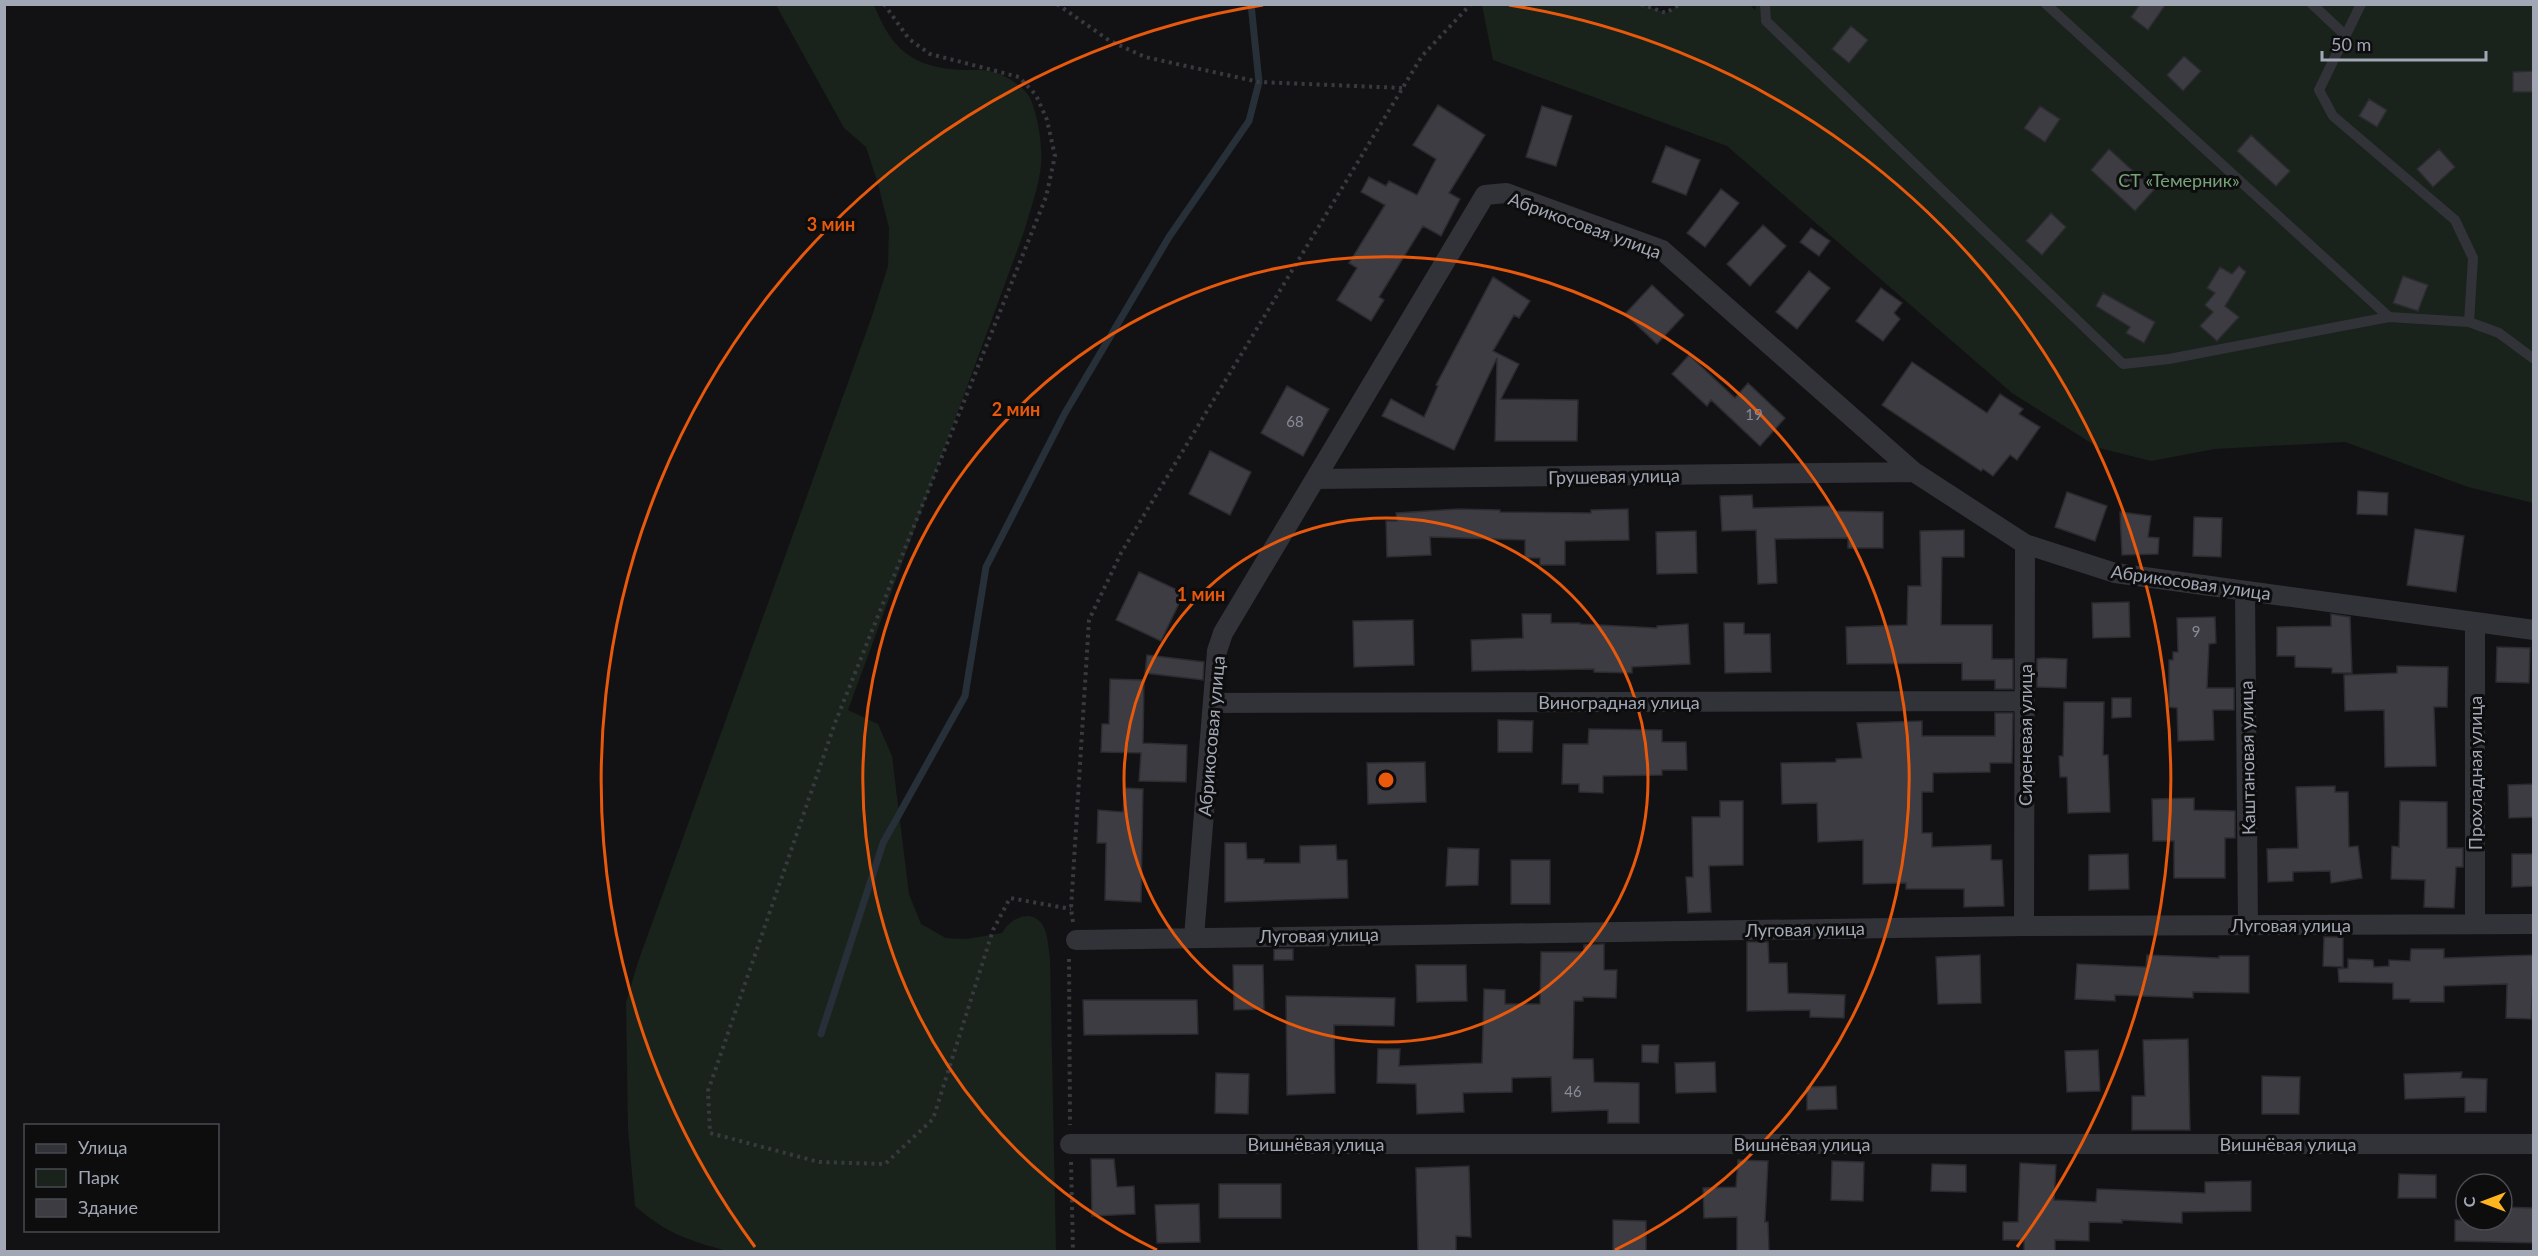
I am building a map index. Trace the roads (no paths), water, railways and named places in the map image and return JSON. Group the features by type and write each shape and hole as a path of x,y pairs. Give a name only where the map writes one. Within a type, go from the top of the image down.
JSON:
{"street":[{"name":"Абрикосовая улица","path":"1194,937 1217,651 1223,633 1485,195 1506,193 1662,250 1914,472 2025,544 2115,573 2534,630"},
{"name":"Грушевая улица","path":"1315,479 1914,472"},
{"name":"Сиреневая улица","path":"2024,926 2025,544"},
{"name":"Каштановая улица","path":"2245,591 2248,925"},
{"name":"Прохладная улица","path":"2475,622 2475,924"},
{"name":"Виноградная улица","path":"1213,703 2025,701"},
{"name":"Луговая улица","path":"1076,940 2024,926 2534,924"},
{"name":"Вишнёвая улица","path":"1070,1144 2534,1144"}],"lane":[{"path":"1765,4 1766,21 2123,364 2169,359 2390,317 2469,322 2499,333 2534,359"},
{"path":"2046,4 2390,317"},
{"path":"2312,4 2345,35"},
{"path":"2361,4 2319,90 2333,116 2455,220 2473,258 2469,322"}],"waterway":[{"path":"821,1034 883,843 965,696 986,567 1065,413 1169,237 1249,121 1259,82 1251,4"}],"park label":[{"name":"СТ «Темерник»","path":"2179,180"}]}
